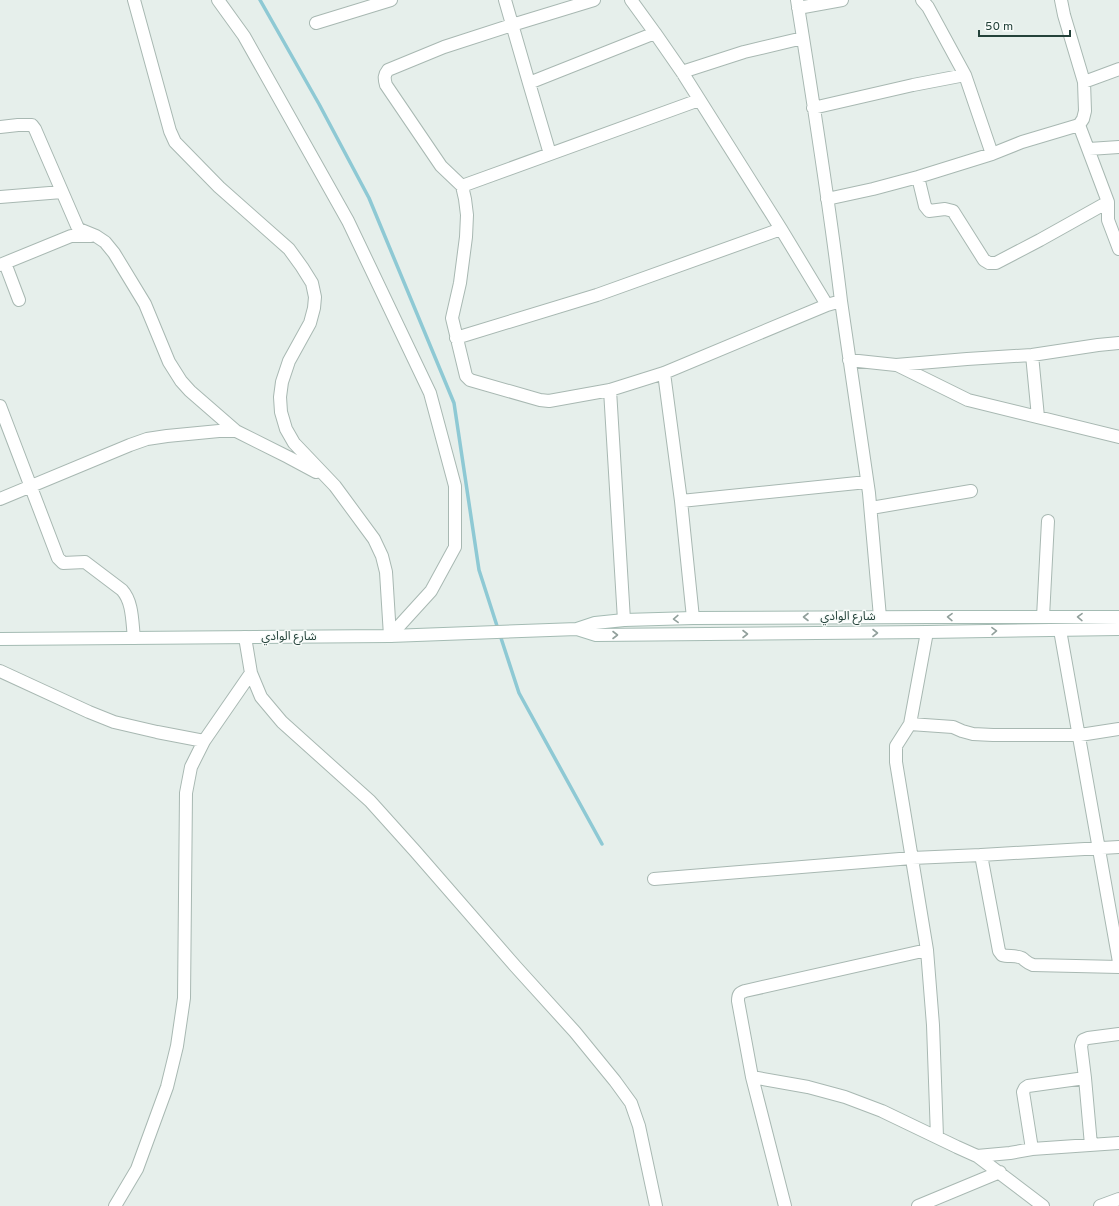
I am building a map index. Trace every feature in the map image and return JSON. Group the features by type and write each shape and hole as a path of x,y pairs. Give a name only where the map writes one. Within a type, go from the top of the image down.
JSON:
{"street":[{"path":"134,0 170,131 175,142 219,187 289,249 312,283 315,297 314,308 310,323 289,361 282,382 280,397 281,412 286,429 294,444 335,486 374,540 382,556 386,572 390,636"},
{"path":"218,0 244,36 348,222 430,393 455,486 455,547 431,591 390,636"},
{"path":"316,23 391,0"},
{"path":"505,0 528,83 550,154"},
{"path":"594,0 444,47 388,70 385,74 384,79 386,84 441,166 462,186 467,215 467,230 460,283 452,318 466,376 470,380 540,400 549,401 610,390 664,374 827,305 841,301"},
{"path":"631,0 682,72 827,305"},
{"path":"842,0 797,4 827,199 871,508 880,617"},
{"path":"922,0 928,6 964,75 992,154"},
{"path":"827,199 874,189 918,177 992,154 1022,142 1079,125 1083,120 1085,111 1084,82 1061,0"},
{"path":"528,83 655,33"},
{"path":"682,72 744,52 803,38"},
{"path":"1084,82 1119,69"},
{"path":"813,108 964,75"},
{"path":"462,186 699,100"},
{"path":"0,127 32,125 35,129 79,229 96,236 105,242 114,253 145,304 169,362 181,381 190,391 236,431 314,471 335,486"},
{"path":"1079,125 1114,219 1119,249"},
{"path":"1089,149 1119,147"},
{"path":"918,177 925,206 930,211 945,209 953,211 984,260 989,263 996,263 1108,202"},
{"path":"0,197 62,192"},
{"path":"456,338 597,295 781,229"},
{"path":"19,300 2,264 72,236 96,236"},
{"path":"850,360 896,365 1032,355 1119,343"},
{"path":"1032,355 1038,417"},
{"path":"896,365 968,400 1119,437"},
{"path":"664,374 681,501 693,618"},
{"path":"610,390 624,620"},
{"path":"0,406 58,558 63,562 85,562 126,594 129,600 134,638"},
{"path":"0,499 147,439 236,431"},
{"path":"681,501 867,482"},
{"path":"871,508 971,491"},
{"path":"1043,617 1048,521"},
{"name":"شارع الوادي","path":"0,639 390,636 577,629 595,623 624,620 693,618 1119,617"},
{"name":"شارع الوادي","path":"577,629 596,635 1119,630"},
{"path":"1060,630 1080,735 1119,962"},
{"path":"927,632 910,724 896,746 896,762 927,950 933,1025 937,1137"},
{"path":"245,637 252,673 261,697 282,722 370,801 575,1032 631,1103 637,1120 656,1206"},
{"path":"0,671 114,722 204,741"},
{"path":"115,1206 137,1169 167,1087 177,1046 184,998 186,793 191,767 204,741 252,673"},
{"path":"910,724 953,727 973,734 993,735 1080,735 1119,729"},
{"path":"654,879 912,858 1119,847"},
{"path":"981,855 999,951 1002,955 1019,957 1032,965 1119,967"},
{"path":"785,1206 752,1078 738,1001 740,993 927,950"},
{"path":"1091,1145 1081,1046 1083,1040 1088,1038 1119,1034"},
{"path":"752,1078 808,1087 845,1097 882,1111 977,1156 1043,1206"},
{"path":"1032,1149 1023,1092 1025,1088 1028,1086 1085,1078"},
{"path":"977,1156 1032,1149 1119,1143"},
{"path":"918,1206 1000,1172"},
{"path":"1100,1206 1119,1199"}],"waterway":[{"path":"260,0 319,104 369,198 454,403 479,570 498,629"},
{"path":"500,635 519,693 602,844"}]}
